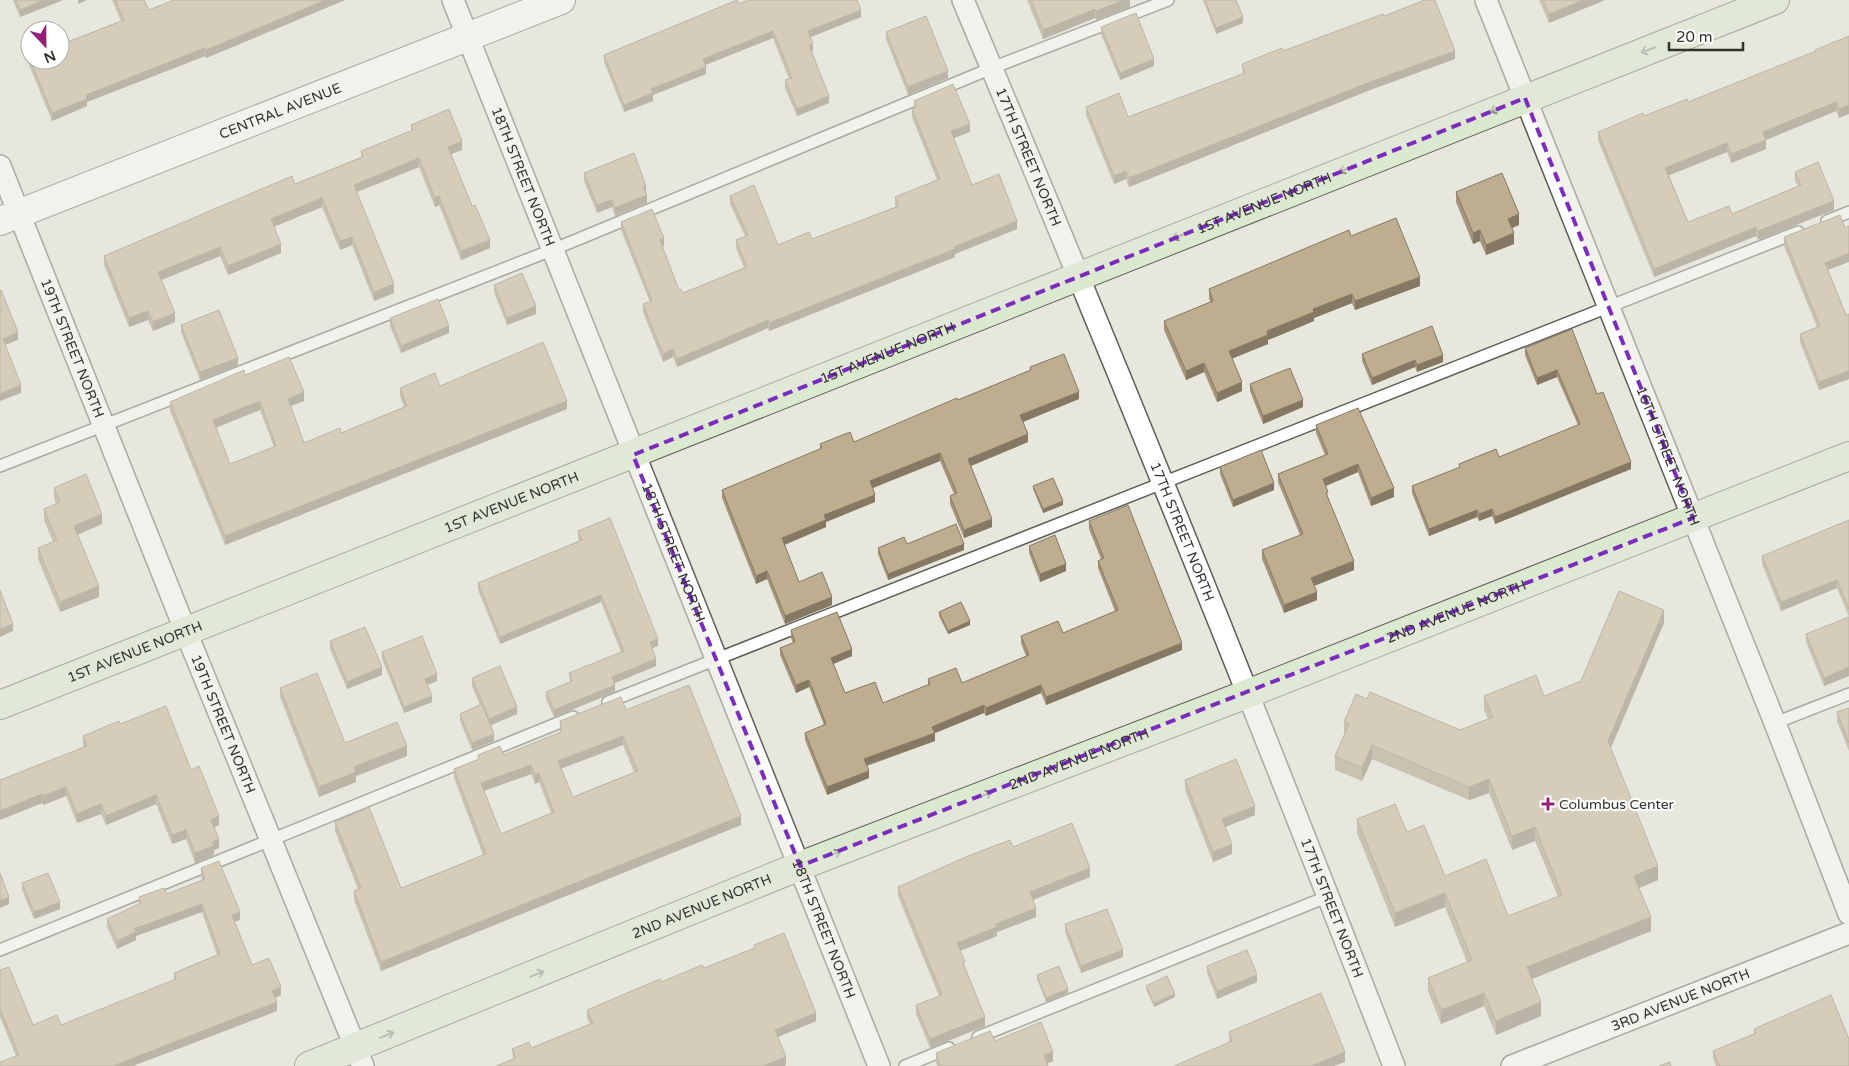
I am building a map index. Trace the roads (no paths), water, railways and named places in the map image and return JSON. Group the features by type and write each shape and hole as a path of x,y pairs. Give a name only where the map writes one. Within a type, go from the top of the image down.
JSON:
{"main road":[{"name":"1ST AVENUE NORTH","path":"0,705 1775,0"},
{"name":"2ND AVENUE NORTH","path":"309,1066 359,1057 800,866 1247,694 1849,456"}],"street":[{"name":"18TH STREET NORTH","path":"453,0 633,455 879,1066"},
{"name":"CENTRAL AVENUE","path":"9,217 561,0"},
{"name":"17TH STREET NORTH","path":"963,0 1080,276 1329,896 1394,1066"},
{"name":"16TH STREET NORTH","path":"1486,0 1775,723 1849,914"},
{"name":"19TH STREET NORTH","path":"0,166 9,217 103,426 359,1057"},
{"name":"3RD AVENUE NORTH","path":"1512,1066 1849,933"}],"lane":[{"path":"0,466 552,250 992,68 1168,0"},
{"path":"598,707 1849,212"},
{"path":"1775,723 1849,694"},
{"path":"0,950 580,714"},
{"path":"905,1066 1329,896"}],"place":[{"name":"Columbus Center","path":"1548,804"}]}
